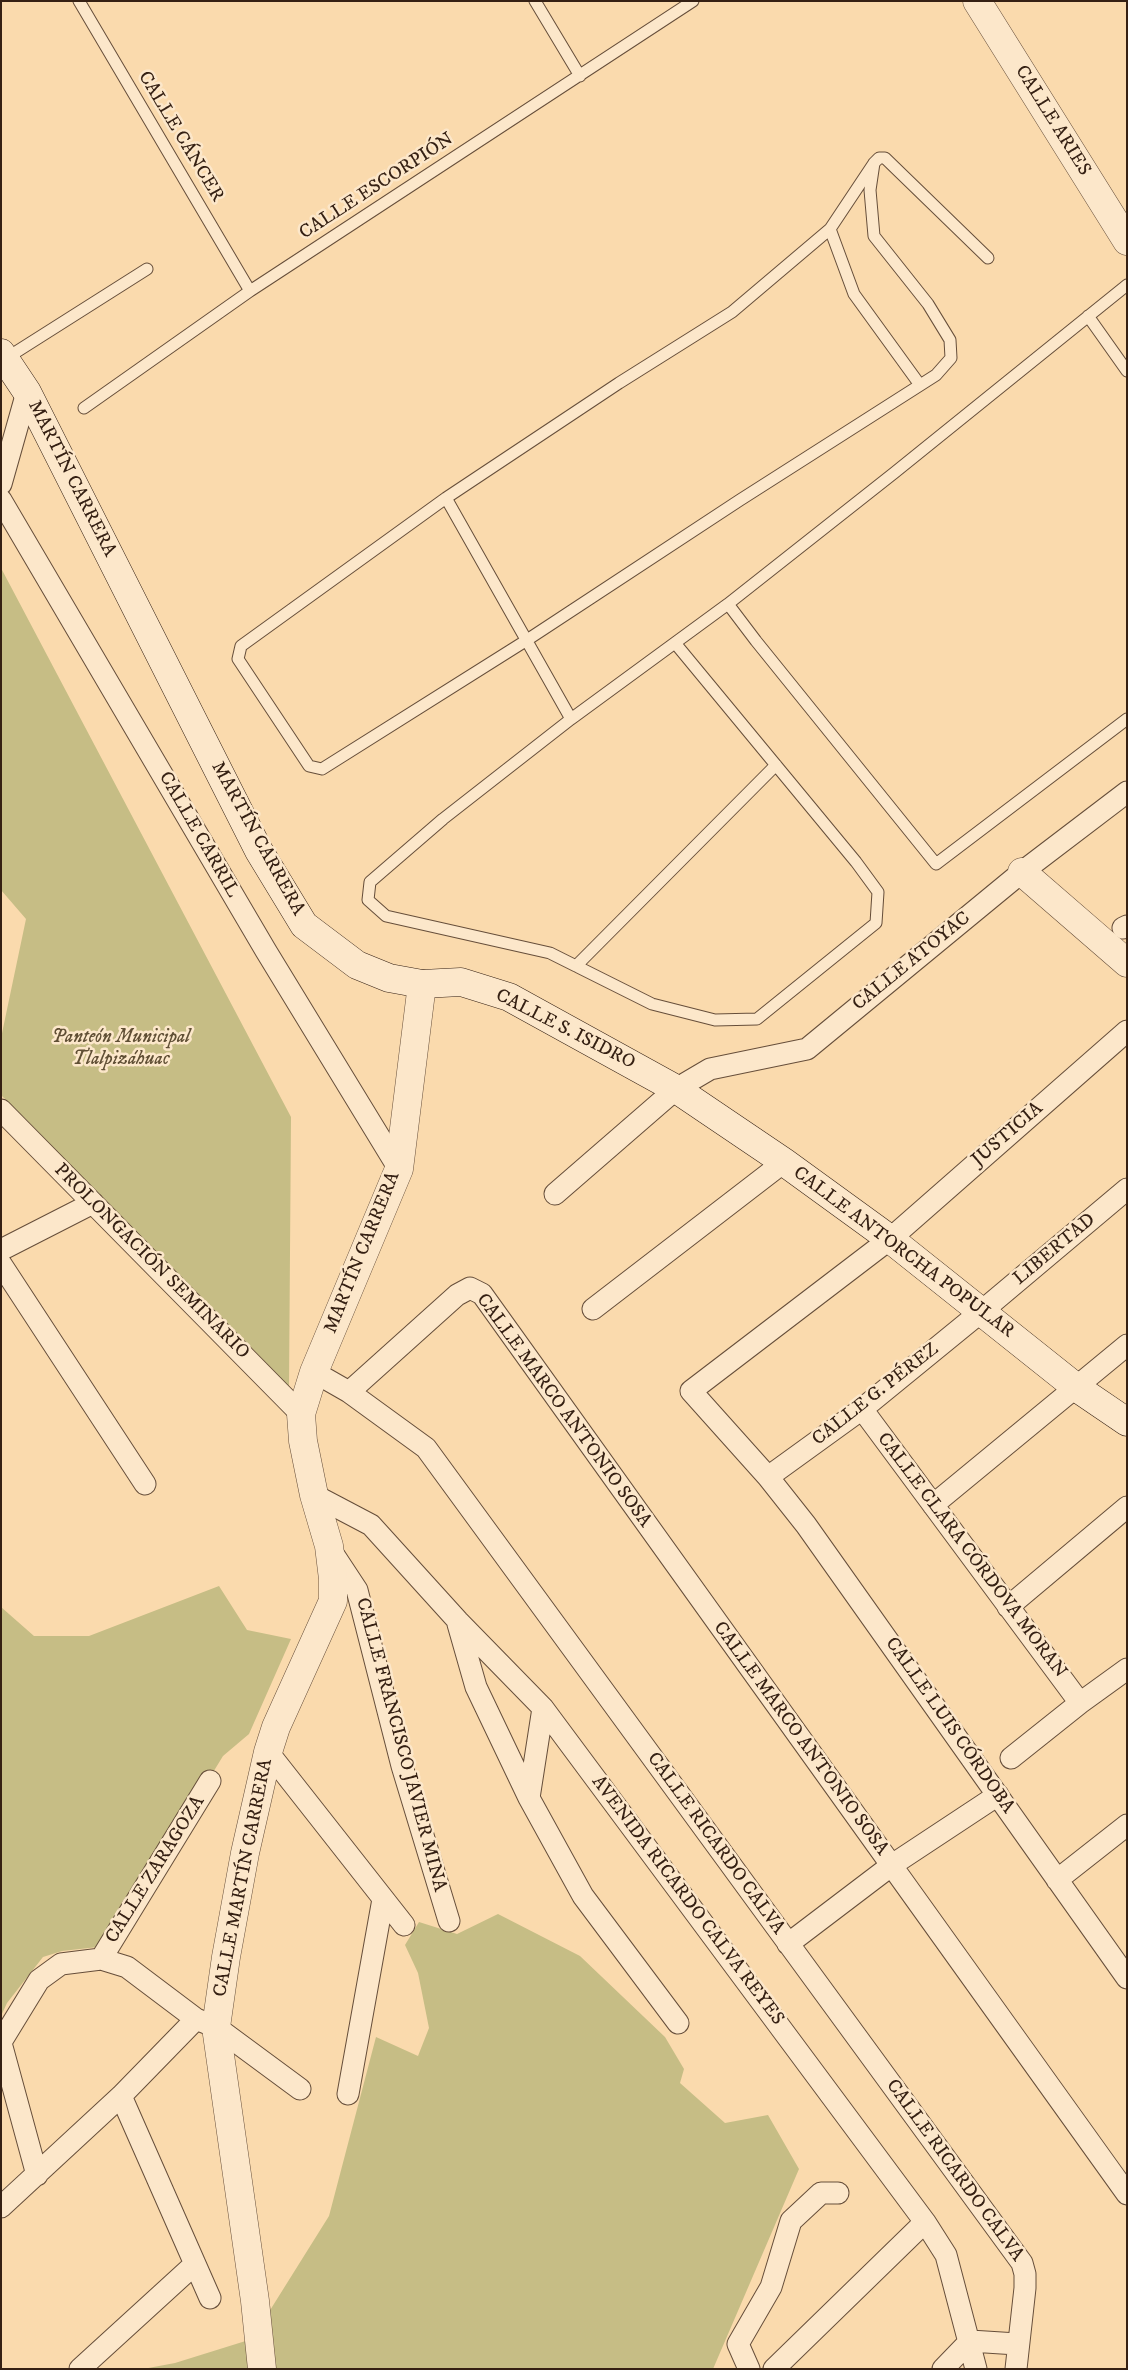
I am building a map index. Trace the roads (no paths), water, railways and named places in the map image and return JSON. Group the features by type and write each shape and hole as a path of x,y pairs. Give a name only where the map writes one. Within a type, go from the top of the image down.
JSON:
{"street":[{"name":"CALLE ARIES","path":"978,1 1127,241"},
{"name":"MARTÍN CARRERA","path":"3,356 27,392 260,852 304,925 357,965 389,978 422,984 398,1169 314,1372"},
{"path":"1,484 27,392"},
{"name":"CALLE CARRIL","path":"1,500 266,951 398,1169"},
{"name":"CALLE ATOYAC","path":"555,1194 676,1089 710,1069 807,1048 1022,872 1127,792"},
{"path":"1022,872 1127,963"},
{"name":"CALLE S. ISIDRO","path":"422,984 461,982 509,997 676,1089"},
{"name":"JUSTICIA","path":"691,1391 890,1239 1127,1031"},
{"name":"CALLE ANTORCHA POPULAR","path":"676,1089 784,1162 890,1239 1077,1388 1127,1422"},
{"name":"PROLONGACIÓN SEMINARIO","path":"1,1110 301,1414"},
{"path":"593,1309 784,1162"},
{"name":"LIBERTAD","path":"982,1311 1127,1189"},
{"path":"1,1250 93,1202"},
{"path":"1,1264 145,1484"},
{"name":"CALLE MARCO ANTONIO SOSA","path":"348,1392 457,1295 470,1288 482,1294 1127,2194"},
{"name":"CALLE G. PÉREZ","path":"768,1477 862,1409 982,1311"},
{"path":"933,1506 1127,1345"},
{"name":"CALLE RICARDO CALVA","path":"314,1372 348,1392 426,1448 1022,2263 1026,2274 1017,2344 1016,2369"},
{"name":"CALLE MARTÍN CARRERA","path":"262,2369 255,2301 206,2023 226,1957 244,1853 268,1752 276,1727 333,1601 334,1579 329,1546 314,1494 303,1441 301,1414 314,1372"},
{"name":"CALLE LUIS CÓRDOBA","path":"691,1391 768,1477 806,1525 1127,1978"},
{"name":"CALLE CLARA CÓRDOVA MORAN","path":"862,1409 1080,1703"},
{"name":"AVENIDA RICARDO CALVA REYES","path":"314,1494 371,1525 458,1621 542,1708 926,2222 946,2255 976,2369"},
{"path":"1008,1607 1127,1507"},
{"name":"CALLE FRANCISCO JAVIER MINA","path":"329,1546 357,1590 402,1766 449,1921"},
{"path":"458,1621 476,1687 528,1798 583,1896 678,2023"},
{"path":"1011,1758 1080,1703 1127,1669"},
{"path":"528,1798 542,1708"},
{"path":"268,1752 404,1925"},
{"name":"CALLE ZARAGOZA","path":"101,1959 210,1781"},
{"path":"788,1944 892,1865 998,1795"},
{"path":"1057,1880 1127,1825"},
{"path":"348,2094 383,1900"},
{"path":"37,2175 1,2043 39,1980 61,1964 101,1959 126,1967 300,2089"},
{"path":"1,2207 120,2096 206,2023"},
{"path":"120,2096 210,2298"},
{"path":"749,2369 738,2344 770,2287 791,2221 821,2193 838,2193"},
{"path":"774,2369 926,2222"},
{"path":"80,2369 195,2264"},
{"path":"943,2369 970,2341 1017,2344"}],"lane":[{"name":"CALLE CÁNCER","path":"79,1 250,291"},
{"path":"535,1 580,76"},
{"name":"CALLE ESCORPIÓN","path":"84,408 250,291 693,1"},
{"path":"874,163 870,190 874,236 928,304 950,340 951,358 936,375 755,490 527,640 322,769 309,766 238,660 241,646 446,498 619,383 732,312 830,229 874,163 879,158 885,158 988,258"},
{"path":"830,229 854,294 920,385"},
{"path":"3,356 147,268"},
{"path":"675,643 856,862 878,892 876,923 757,1019 716,1020 652,1004 550,953 386,916 368,900 370,882 443,819 571,719 728,604 894,474 1127,285"},
{"path":"1088,316 1127,371"},
{"path":"446,498 571,719"},
{"path":"728,604 936,864 1127,718"},
{"path":"576,966 776,765"}],"park label":[{"name":"Panteón Municipal Tlalpizáhuac","path":"121,1049"}]}
